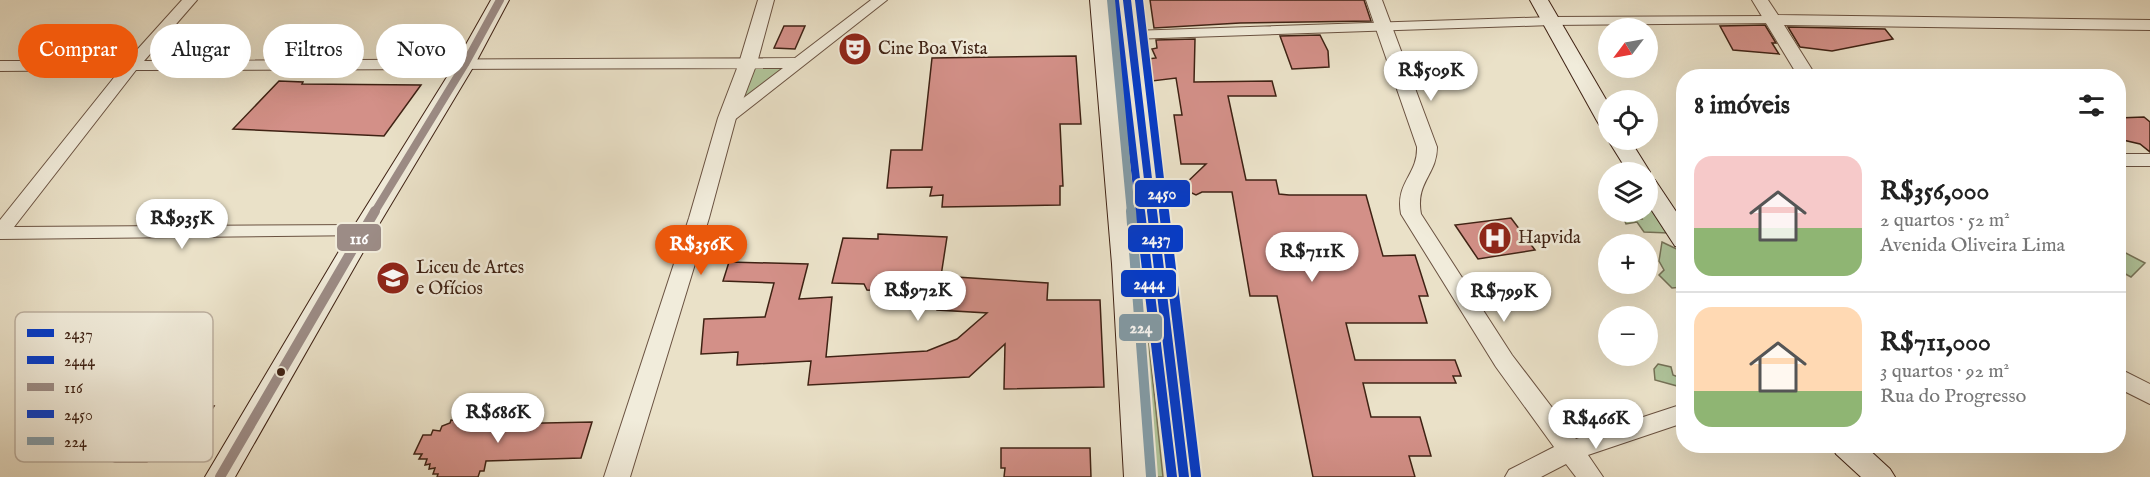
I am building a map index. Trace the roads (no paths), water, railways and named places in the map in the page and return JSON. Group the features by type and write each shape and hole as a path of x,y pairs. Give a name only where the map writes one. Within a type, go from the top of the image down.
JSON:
{"main road":[{"path":"467,60 500,0"},
{"path":"1099,0 1124,264 1139,477"},
{"path":"1127,0 1184,477"},
{"path":"1539,0 1598,103"},
{"path":"220,477 363,231 456,78"},
{"path":"1658,202 1676,229"},
{"path":"1854,453 1880,477"}],"street":[{"path":"138,58 190,0"},
{"path":"617,477 695,229 727,118 766,0"},
{"path":"727,118 880,0"},
{"path":"1374,0 1427,147 1428,157 1424,168 1409,196 1411,213 1504,361 1590,477"},
{"path":"1760,0 1802,69"},
{"path":"1131,35 1551,21 1771,20 2150,25"},
{"path":"467,64 798,63"},
{"path":"138,65 376,64"},
{"path":"0,66 18,66"},
{"path":"0,232 122,78"},
{"path":"2126,160 2150,160"},
{"path":"0,232 363,231"},
{"path":"2126,382 2150,395"},
{"path":"1518,477 1569,451 1676,415"}],"place":[{"name":"Cine Boa Vista","path":"855,49"},
{"name":"Hapvida","path":"1495,238"},
{"name":"Liceu de Artes e Ofícios","path":"393,278"}]}
